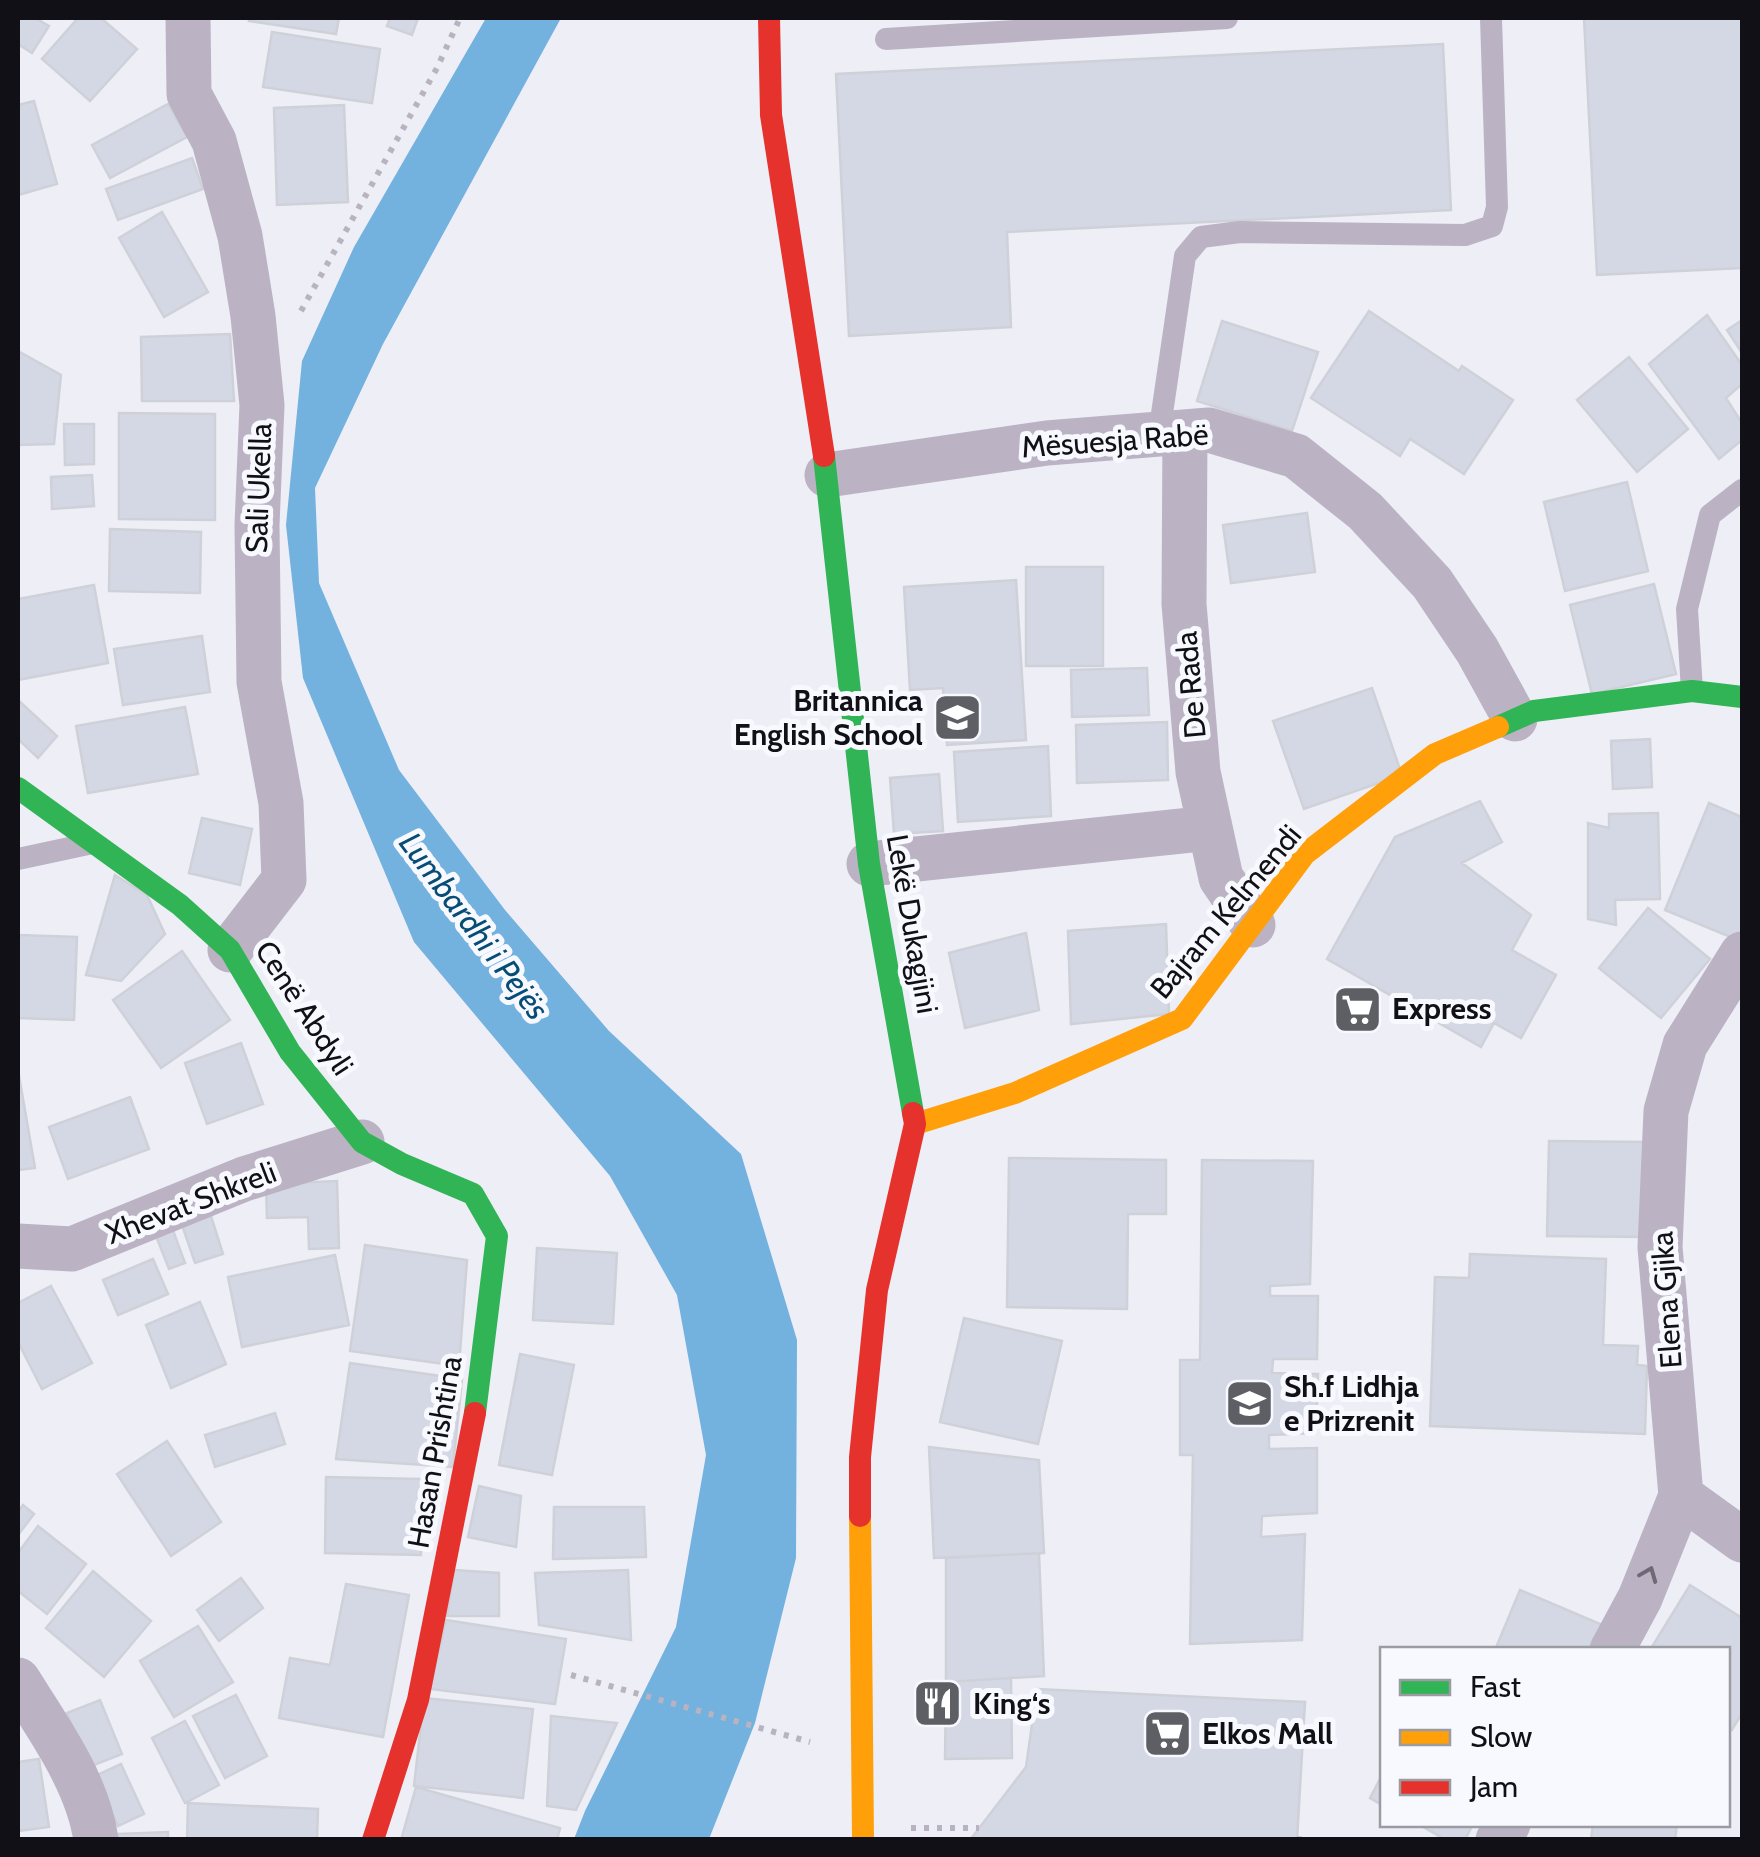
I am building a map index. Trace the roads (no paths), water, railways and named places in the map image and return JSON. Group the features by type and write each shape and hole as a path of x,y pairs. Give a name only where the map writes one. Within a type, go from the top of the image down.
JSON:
{"street":[{"name":"Sali Ukella","path":"188,18 189,94 214,141 240,236 253,316 262,405 256,525 259,682 281,803 284,880 230,950"},
{"name":"Lekë Dukagjini","path":"769,18 770,115 826,475 869,864 915,1124 877,1290 860,1457 864,1834"},
{"name":"Mësuesja Rabë","path":"826,475 1047,443 1209,430 1296,456 1365,511 1432,583 1478,650 1515,719"},
{"name":"De Rada","path":"1172,433 1198,772 1221,878 1253,925"},
{"name":"Bajram Kelmendi","path":"915,1124 1015,1092 1182,1019 1305,854 1435,754 1534,711 1692,691 1742,698"},
{"name":"Cenë Abdyli","path":"18,788 180,905 230,950 290,1052 362,1142"},
{"path":"869,864 1210,828"},
{"name":"Elena Gjika","path":"1614,1647 1640,1598 1681,1496 1660,1247 1666,1111 1685,1045 1742,954"},
{"name":"Xhevat Shkreli","path":"18,1246 72,1249 244,1179 362,1142"},
{"name":"Hasan Prishtina","path":"362,1142 473,1194 497,1236 478,1400 418,1700 372,1840"},
{"path":"1681,1496 1742,1540"},
{"path":"18,1680 63,1753 94,1824 96,1840"}],"lane":[{"path":"886,38 1228,18"},
{"path":"1172,433 1185,256 1201,237 1240,232 1466,236 1492,226 1497,207 1492,18"},
{"path":"1692,691 1687,609 1710,515 1742,490"},
{"path":"18,860 92,843"}],"water":[{"name":"Lumbardhi i Pejës","path":"486,18 561,18 383,344 315,488 319,583 399,770 505,910 609,1031 741,1154 797,1340 796,1558 755,1723 709,1839 574,1839 676,1627 706,1455 677,1295 610,1176 414,942 303,678 286,525 302,361 354,247"}],"place":[{"name":"Britannica English School","path":"958,718"},
{"name":"Express","path":"1357,1009"},
{"name":"Sh.f Lidhja e Prizrenit","path":"1249,1404"},
{"name":"King‘s","path":"938,1704"},
{"name":"Elkos Mall","path":"1167,1734"}]}
